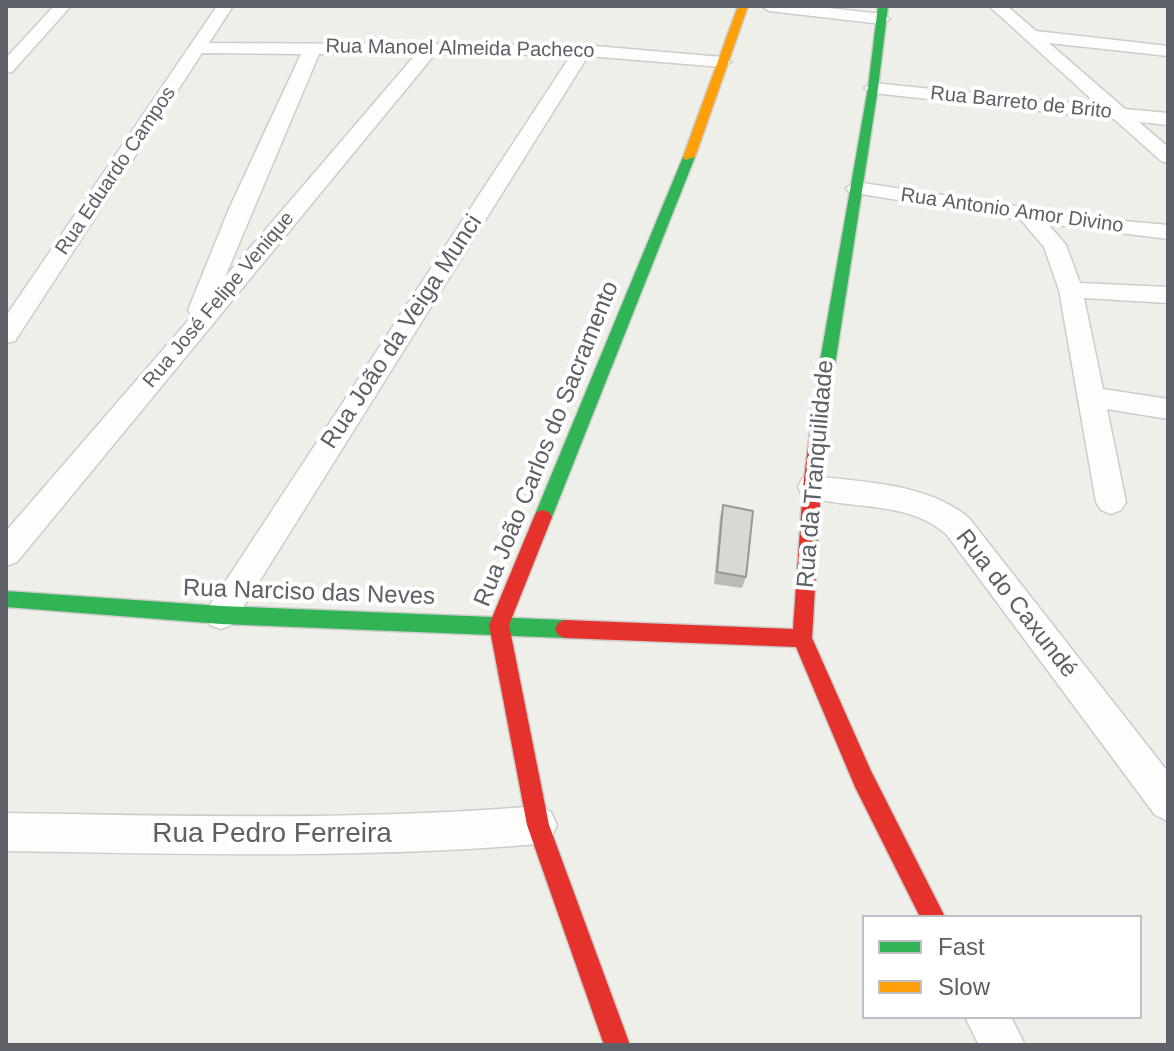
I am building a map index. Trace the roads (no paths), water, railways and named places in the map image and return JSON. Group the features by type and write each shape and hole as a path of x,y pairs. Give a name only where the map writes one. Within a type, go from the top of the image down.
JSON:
{"street":[{"path":"6,68 63,6"},
{"name":"Rua Eduardo Campos","path":"6,335 225,6"},
{"name":"Rua João Carlos do Sacramento","path":"617,1045 538,825 499,625 676,189 743,6"},
{"path":"769,6 882,13"},
{"path":"997,6 1168,157"},
{"name":"Rua da Tranquilidade","path":"882,13 873,88 826,362 812,487 802,638 863,779 932,915"},
{"path":"1031,36 1168,51"},
{"path":"193,330 240,209 313,47"},
{"name":"Rua Manoel Almeida Pacheco","path":"197,48 583,50 722,62"},
{"name":"Rua José Felipe Venique","path":"6,553 431,48"},
{"name":"Rua João da Veiga Munci","path":"221,615 583,50"},
{"name":"Rua Barreto de Brito","path":"873,88 1168,119"},
{"name":"Rua Antonio Amor Divino","path":"856,188 1168,232"},
{"path":"1027,214 1055,245 1071,290 1111,502"},
{"path":"1071,290 1168,295"},
{"path":"1089,396 1168,409"},
{"name":"Rua do Caxundé","path":"812,487 923,507 950,519 972,541 1168,802"},
{"name":"Rua Narciso das Neves","path":"6,599 221,615 802,638"},
{"name":"Rua Pedro Ferreira","path":"6,832 233,836 418,834 538,825"},
{"path":"988,1019 1003,1045"}]}
